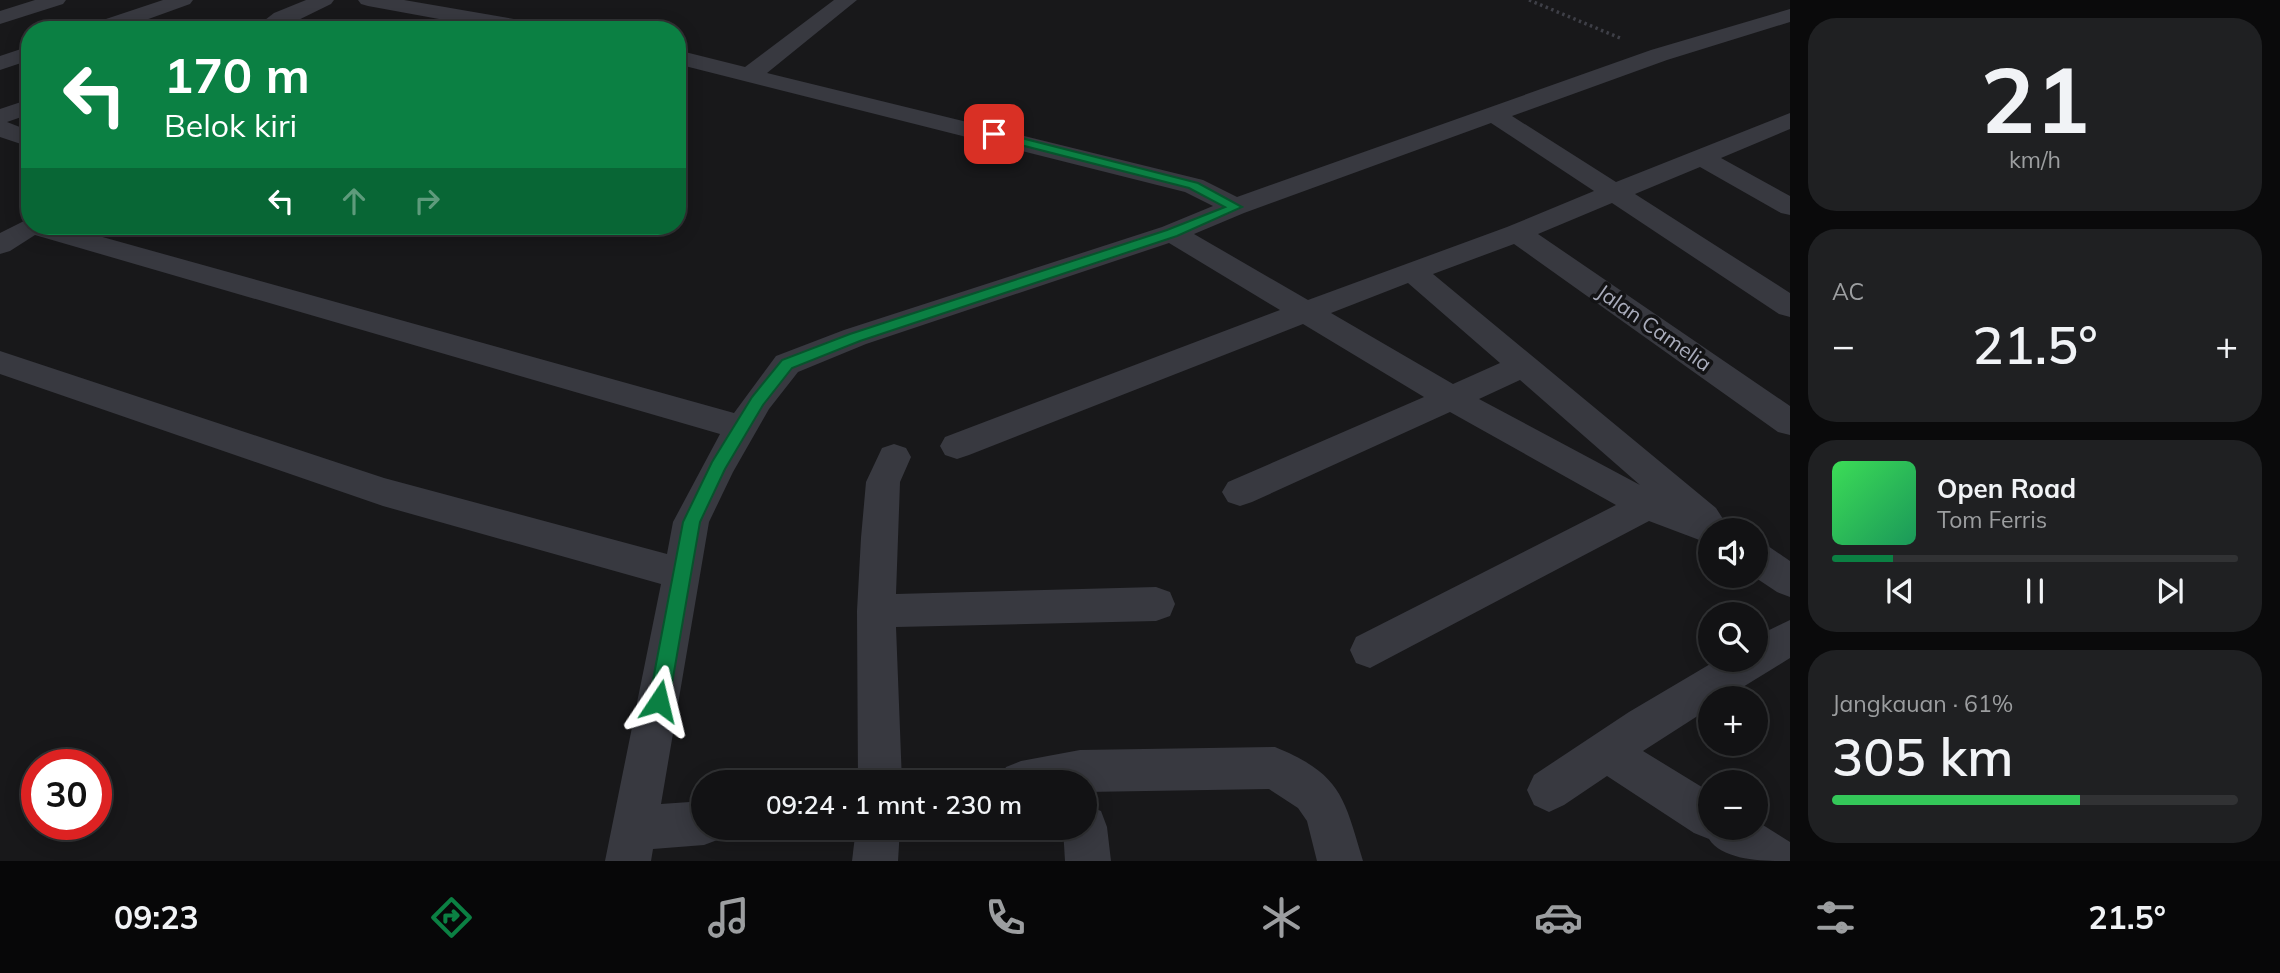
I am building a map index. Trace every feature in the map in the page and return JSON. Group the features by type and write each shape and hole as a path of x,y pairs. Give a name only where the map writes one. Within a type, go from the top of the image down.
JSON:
{"street":[{"path":"0,18 56,0"},
{"path":"122,21 183,0"},
{"path":"274,21 324,0"},
{"path":"368,0 486,21"},
{"path":"752,73 847,0"},
{"path":"691,827 632,845 691,522 718,467 758,401 787,364 855,337 1172,233 1235,207 1659,55 1790,15"},
{"path":"277,21 282,18"},
{"path":"0,63 21,55"},
{"path":"686,59 752,73 1194,186 1235,207"},
{"path":"0,117 21,109"},
{"path":"1493,114 1612,194 1790,307"},
{"path":"957,446 1517,233 1788,123"},
{"path":"0,128 21,136"},
{"path":"1701,157 1790,207"},
{"path":"0,245 21,233"},
{"path":"1172,233 1453,399 1647,505 1698,524"},
{"name":"Jalan Camelia","path":"1517,233 1790,423"},
{"path":"64,235 742,428"},
{"path":"1412,271 1701,518"},
{"path":"0,362 383,492 682,574"},
{"path":"1240,492 1525,365"},
{"path":"880,770 876,611 883,482 894,457"},
{"path":"1370,650 1647,505"},
{"path":"1768,566 1790,581"},
{"path":"876,611 1156,604"},
{"path":"1768,650 1790,637"},
{"path":"1549,790 1733,672"},
{"path":"1606,752 1698,810"},
{"path":"1097,776 1275,768 1313,793 1326,810 1340,861"},
{"path":"875,861 877,840"},
{"path":"1086,840 1088,861"},
{"path":"1746,840 1779,861"}],"path":[{"path":"1529,0 1659,55"}],"route":[{"path":"659,701 691,522 718,467 758,401 787,364 855,337 1172,233 1235,207 1194,186 994,134"}]}
